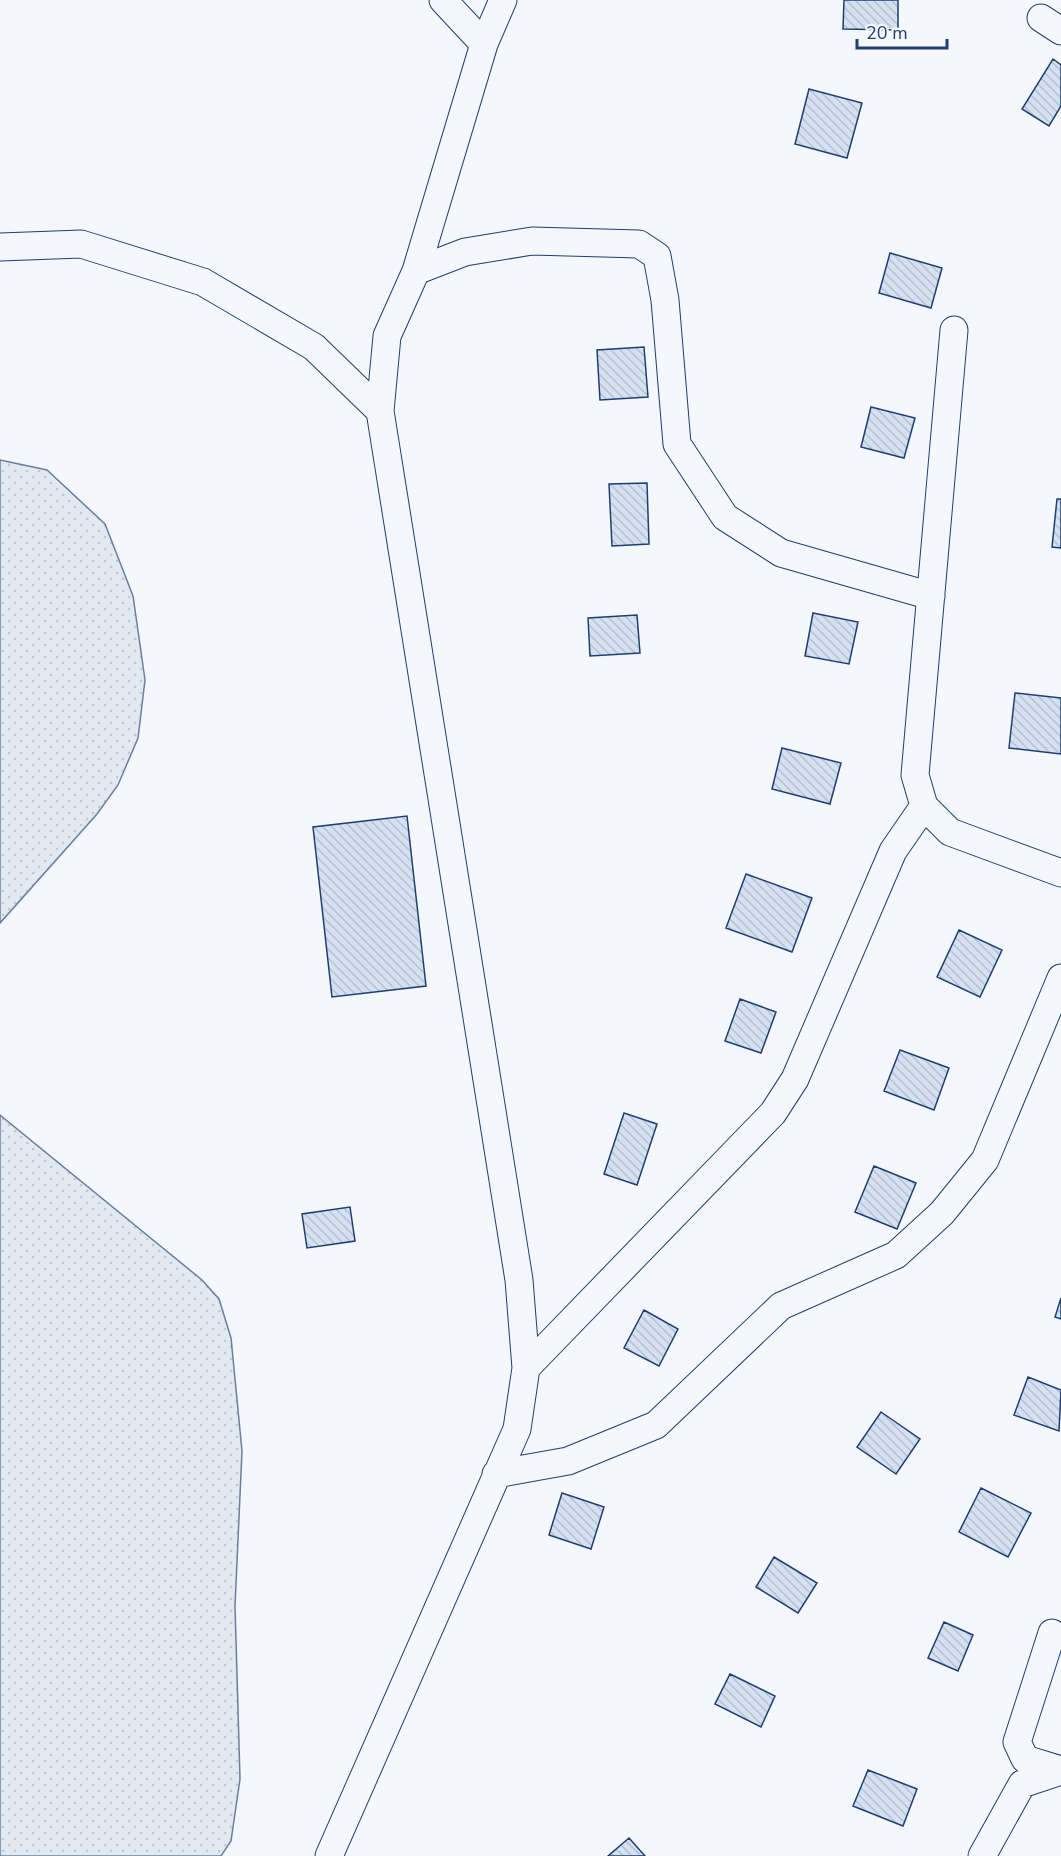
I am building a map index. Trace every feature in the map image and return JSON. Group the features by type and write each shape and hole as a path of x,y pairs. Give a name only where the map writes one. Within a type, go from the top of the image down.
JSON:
{"street":[{"path":"443,0 484,44"},
{"path":"329,1856 517,1429 526,1368 519,1280 380,411 387,336 416,272 484,44 503,0"},
{"path":"416,272 465,252 532,241 639,244 657,256 665,300 677,444 726,517 780,553 931,596"},
{"path":"0,247 81,244 203,282 314,347 380,411"},
{"path":"954,330 915,775 924,806 950,832 1061,873"},
{"path":"526,1368 773,1113 795,1079 893,851 924,806"},
{"path":"496,1474 568,1461 656,1425 780,1306 896,1255 942,1213 985,1160 1061,978"},
{"path":"1052,1633 1017,1742 1025,1759 1061,1771"},
{"path":"982,1856 1022,1784 1061,1771"}],"shaded area":[{"path":"0,460 47,470 105,524 133,596 145,680 138,738 118,785 97,814 0,923"},
{"path":"0,1115 202,1280 219,1299 231,1338 242,1451 235,1606 240,1779 231,1841 221,1856 0,1856"}],"building":[{"path":"844,0 898,0 898,30 843,29"},
{"path":"1053,59 1061,65 1061,106 1049,126 1022,109"},
{"path":"809,89 862,103 847,158 795,144"},
{"path":"890,253 942,268 931,308 879,293"},
{"path":"644,347 648,397 600,400 597,350"},
{"path":"871,407 915,418 904,458 861,447"},
{"path":"647,483 649,544 612,546 609,484"},
{"path":"1057,499 1061,499 1061,548 1052,547"},
{"path":"813,613 858,622 849,664 805,656"},
{"path":"637,615 640,653 590,656 588,618"},
{"path":"1015,693 1061,698 1061,754 1009,748"},
{"path":"782,748 841,763 830,804 772,789"},
{"path":"407,816 426,986 332,997 313,827"},
{"path":"746,874 812,898 792,952 726,928"},
{"path":"959,930 1002,950 980,997 937,977"},
{"path":"740,999 776,1012 761,1053 725,1041"},
{"path":"900,1050 949,1068 934,1110 884,1091"},
{"path":"624,1113 657,1124 637,1185 604,1174"},
{"path":"874,1166 916,1183 897,1229 855,1212"},
{"path":"350,1207 355,1241 307,1248 302,1214"},
{"path":"1061,1298 1061,1319 1055,1317"},
{"path":"644,1310 678,1329 659,1366 624,1348"},
{"path":"1028,1377 1061,1390 1059,1431 1014,1415"},
{"path":"881,1412 920,1439 896,1474 857,1447"},
{"path":"981,1488 1031,1513 1008,1557 959,1532"},
{"path":"562,1493 604,1507 591,1549 549,1535"},
{"path":"774,1557 817,1583 798,1613 756,1587"},
{"path":"944,1622 973,1635 958,1671 928,1658"},
{"path":"730,1674 775,1696 761,1727 715,1704"},
{"path":"868,1770 917,1789 903,1826 853,1806"},
{"path":"629,1838 645,1856 608,1856"}]}
